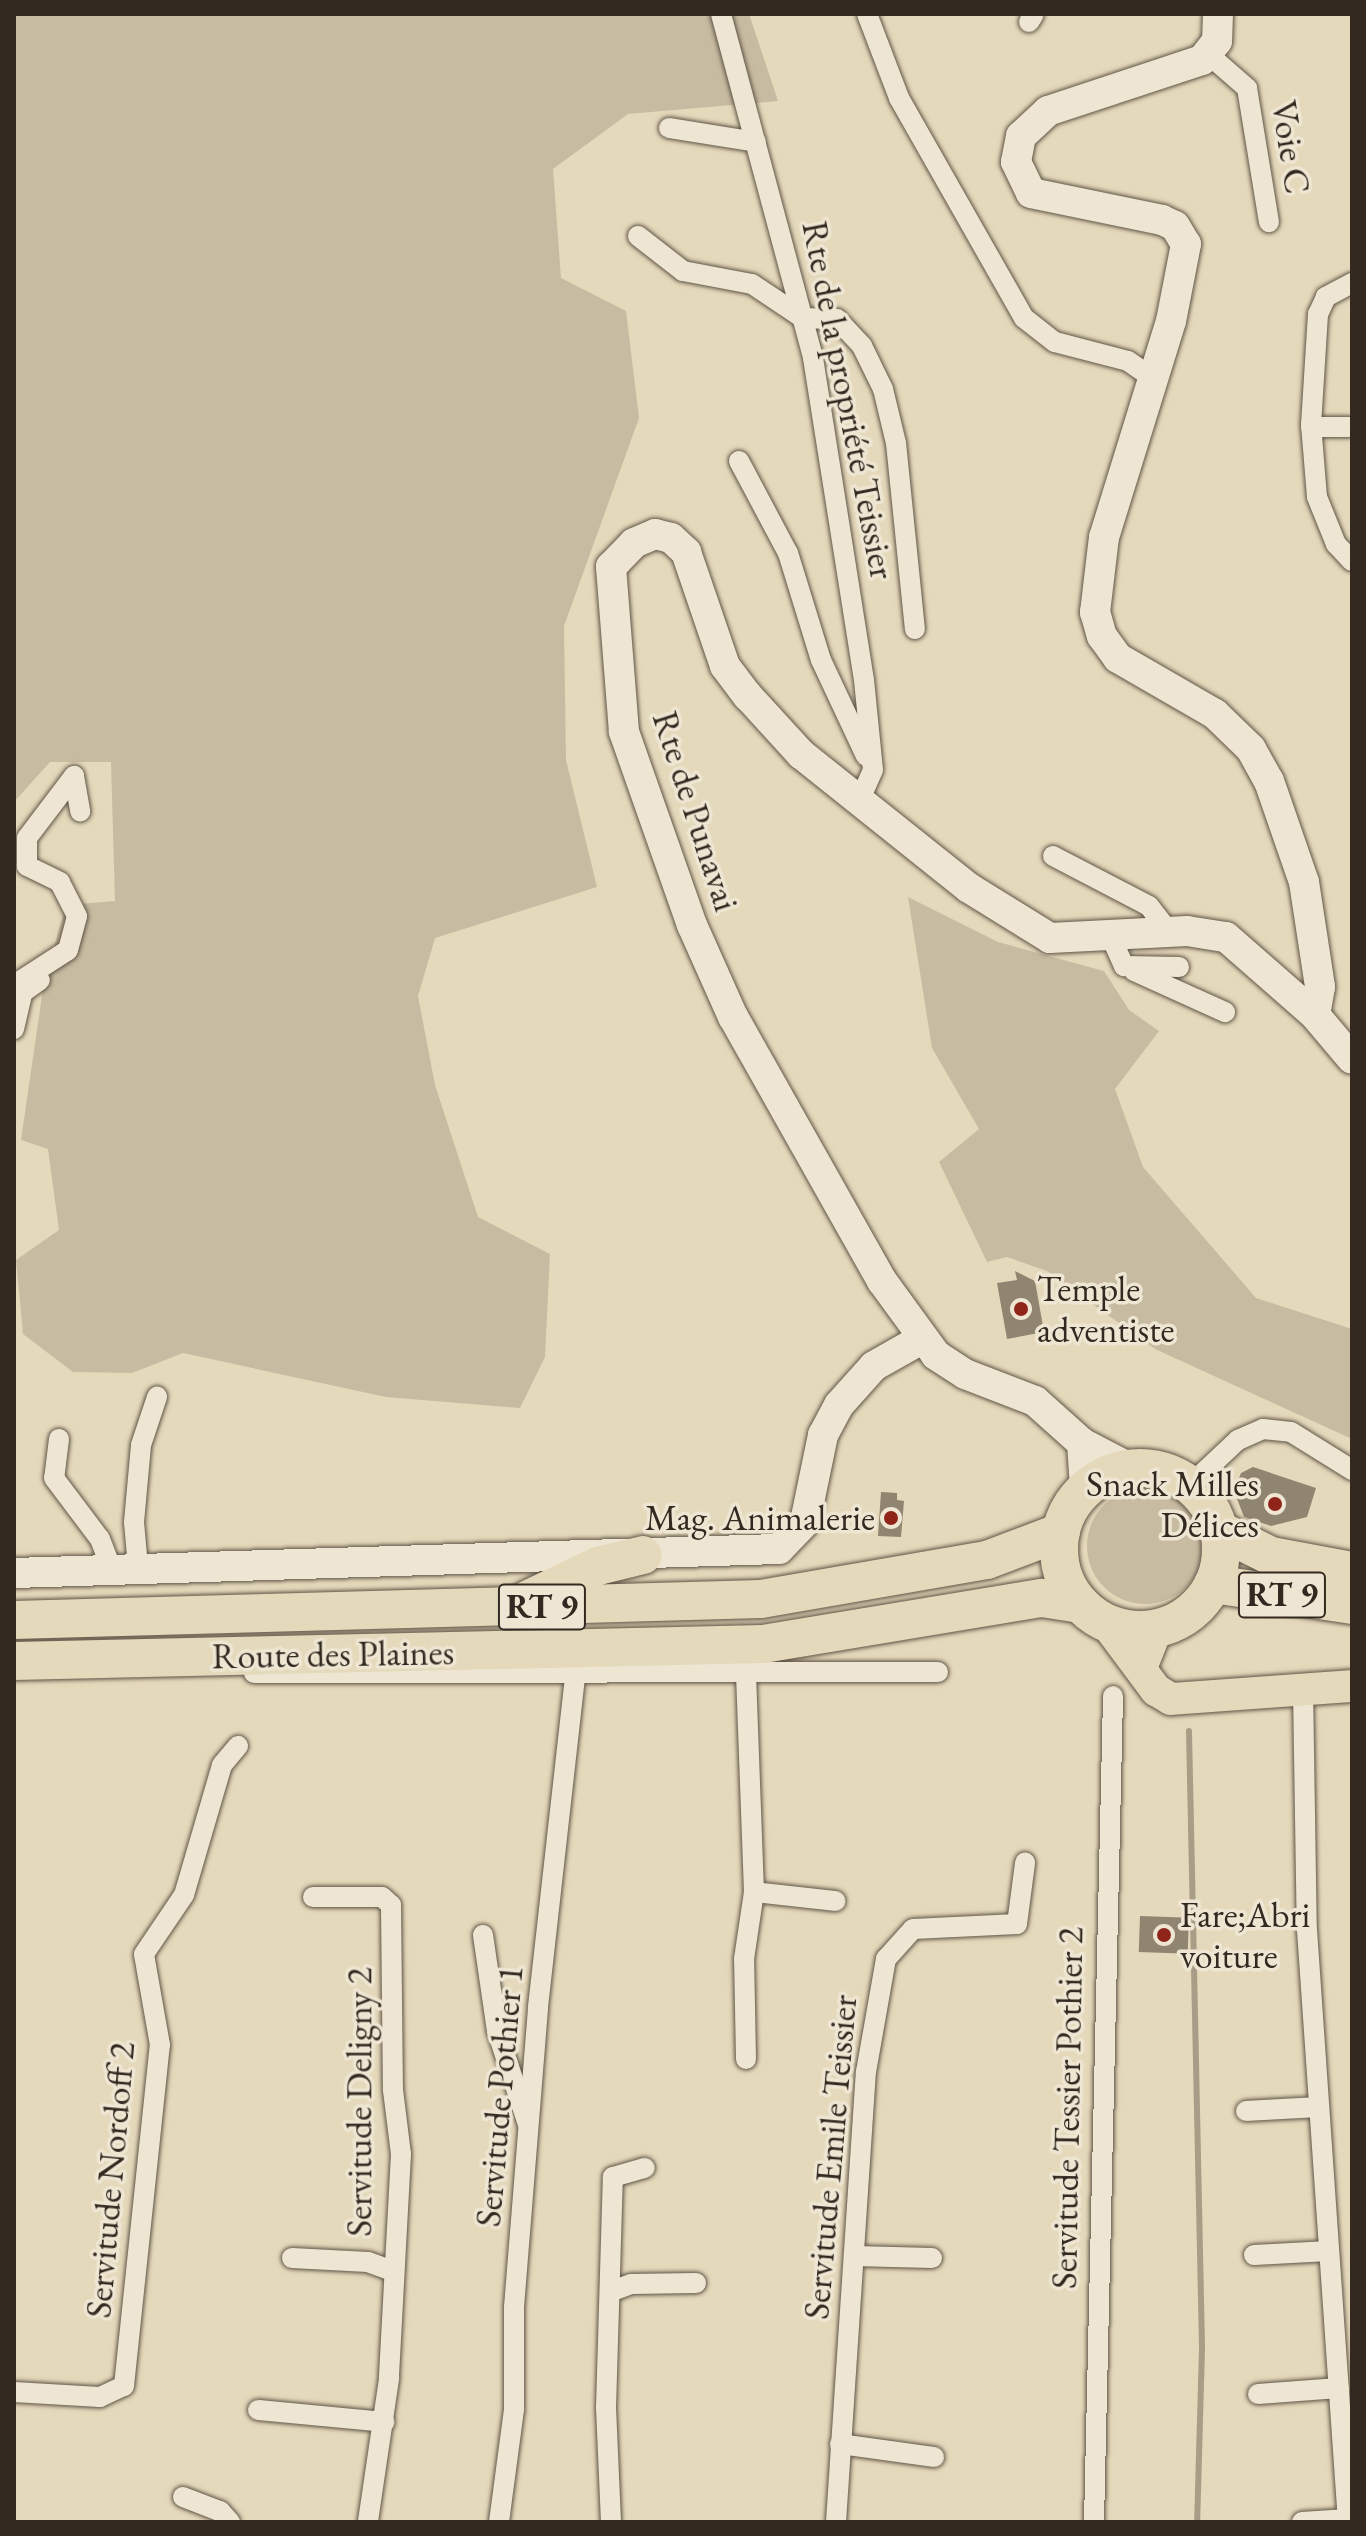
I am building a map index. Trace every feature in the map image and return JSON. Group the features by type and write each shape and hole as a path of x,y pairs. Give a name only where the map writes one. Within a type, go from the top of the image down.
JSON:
{"highway":[{"path":"1094,1614 1062,1571 1061,1532 1085,1487 1130,1468 1162,1470 1190,1485"},
{"name":"RT 9","path":"1190,1485 1219,1530 1271,1556 1352,1571"},
{"name":"RT 9","path":"1094,1614 1157,1628 1190,1613 1213,1584 1219,1530"},
{"name":"Route des Plaines","path":"14,1620 761,1599 987,1560 1061,1532"},
{"path":"512,1608 598,1566 643,1555"},
{"name":"RT 9","path":"1213,1584 1352,1605"},
{"name":"Route des Plaines","path":"14,1661 763,1644 1042,1598 1094,1614"}],"main road":[{"path":"1218,14 1217,41 1208,54 1181,70 1048,111 1031,122 1016,150 1019,175 1031,193 1136,212 1183,235 1188,259 1151,377 1095,578 1095,612 1118,658 1215,714 1251,749 1269,781 1304,882 1320,987 1315,1015"},
{"name":"Rte de Punavai","path":"1130,1468 1082,1443 1035,1401 965,1374 920,1340 733,1017 666,856 624,732 609,590 611,567 634,543 655,534 671,538 686,552 725,666 795,748 858,803 969,888 1050,938 1170,933 1226,937 1315,1015 1352,1059"},
{"path":"14,1573 779,1549 805,1522 823,1435 839,1405 874,1366 920,1340"},
{"path":"1082,1443 1085,1487"},
{"path":"1094,1614 1156,1690 1188,1703 1303,1688 1352,1686"},
{"path":"1141,1668 1157,1628"}],"street":[{"name":"Rte de la propriété Teissier","path":"721,14 803,318 857,620 873,770"},
{"path":"867,14 899,98 1024,318 1055,342 1128,361 1151,377"},
{"name":"Voie C","path":"1208,54 1247,88 1269,222"},
{"path":"669,128 756,142"},
{"path":"638,236 683,271 752,284 803,318 827,315 849,329 883,389 907,523 915,629"},
{"path":"1352,283 1326,297 1318,314 1311,427 1321,511 1336,544 1352,561"},
{"path":"1311,427 1349,427"},
{"path":"739,461 788,553 821,660 873,770 858,803"},
{"path":"14,1029 22,993 82,945 77,916 60,882 27,866 27,838 74,776 80,811"},
{"path":"1053,856 1149,906 1170,933"},
{"path":"14,985 68,950 77,916"},
{"path":"1111,937 1117,957 1134,971 1225,1012"},
{"path":"1134,971 1179,967"},
{"path":"125,1568 134,1522 141,1445 157,1397"},
{"path":"1190,1485 1238,1440 1263,1429 1291,1432 1352,1470"},
{"path":"59,1439 54,1478 125,1568"},
{"path":"14,1679 159,1673 575,1676 938,1672"},
{"path":"746,1673 754,1892 744,1959 746,2059"},
{"name":"Servitude Pothier 1","path":"499,2522 514,2409 516,2265 531,2132 538,2007 575,1676"},
{"path":"1302,2522 1348,2520 1318,2107 1301,1811 1303,1688"},
{"name":"Servitude Tessier Pothier 2","path":"1094,2522 1113,1696"},
{"name":"Servitude Nordoff 2","path":"14,2392 100,2397 124,2386 160,2045 144,1954 184,1895 222,1765 238,1746"},
{"name":"Servitude Emile Teissier","path":"836,2522 866,2072 886,1959 913,1929 1017,1924 1025,1863"},
{"path":"754,1892 836,1901"},
{"name":"Servitude Deligny 2","path":"313,1897 382,1897 391,1905 393,2090 401,2154 384,2422 368,2522"},
{"path":"483,1935 497,2031 531,2132"},
{"path":"1246,2111 1318,2107"},
{"path":"611,2522 606,2408 612,2291 613,2177 645,2168"},
{"path":"1254,2255 1329,2251"},
{"path":"854,2256 932,2258"},
{"path":"292,2258 368,2262 393,2271"},
{"path":"612,2291 631,2284 696,2283"},
{"path":"1258,2394 1339,2388"},
{"path":"258,2410 384,2422"},
{"path":"840,2444 934,2457"},
{"path":"183,2497 220,2511 230,2522"}],"shaded area":[{"path":"14,14 749,14 778,101 628,114 553,169 561,278 626,311 639,418 564,626 566,760 597,887 435,938 418,996 435,1085 478,1217 550,1254 545,1357 520,1408 386,1397 183,1353 132,1373 73,1372 23,1334 16,1260 59,1230 48,1149 21,1140 44,982 66,905 115,901 111,762 50,762 14,802"},
{"path":"908,897 998,942 1104,971 1129,1010 1159,1031 1115,1089 1143,1167 1256,1298 1352,1329 1352,1439 1155,1349 1047,1271 1007,1257 987,1262 939,1162 979,1129 932,1048"},
{"path":"1145,1488 1167,1493 1186,1505 1198,1524 1203,1546 1198,1568 1186,1587 1167,1599 1145,1604 1123,1599 1104,1587 1092,1568 1087,1546 1092,1524 1104,1505 1123,1493"}],"building":[{"name":"Temple adventiste","path":"1015,1271 1035,1281 1044,1332 1007,1339 997,1283 1017,1280"},
{"name":"Snack Milles Délices","path":"1253,1467 1316,1488 1307,1517 1271,1526 1244,1517 1234,1491 1241,1473"},
{"name":"Mag. Animalerie","path":"881,1492 897,1493 897,1500 904,1501 901,1537 878,1536"},
{"name":"Fare;Abri voiture","path":"1140,1916 1189,1918 1188,1954 1139,1952"}],"waterway":[{"path":"1189,1731 1202,2348 1197,2522"}],"place":[{"name":"Temple adventiste","path":"1021,1309"},
{"name":"Snack Milles Délices","path":"1275,1504"},
{"name":"Mag. Animalerie","path":"891,1518"},
{"name":"Fare;Abri voiture","path":"1164,1935"}]}
